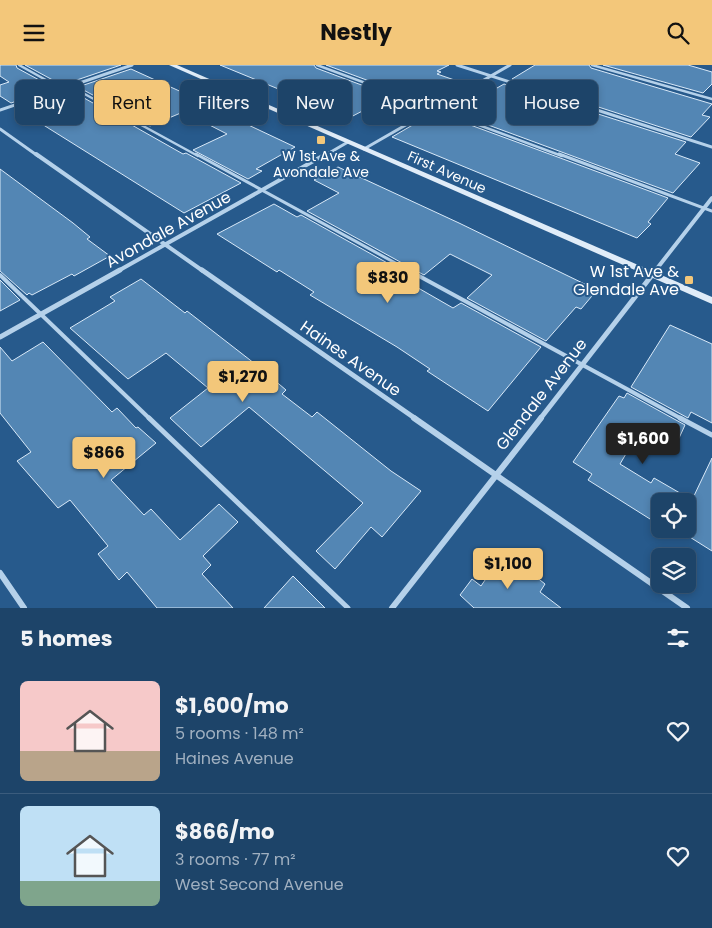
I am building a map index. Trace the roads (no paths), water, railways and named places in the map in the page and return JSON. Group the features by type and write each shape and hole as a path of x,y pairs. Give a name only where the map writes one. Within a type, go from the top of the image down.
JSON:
{"street":[{"path":"84,81 132,65"},
{"name":"First Avenue","path":"172,65 712,301"},
{"path":"457,65 712,147"},
{"path":"484,80 510,65"},
{"path":"0,110 15,105"},
{"path":"364,149 406,125"},
{"name":"Haines Avenue","path":"0,129 688,608"},
{"name":"Avondale Avenue","path":"0,337 348,142"},
{"name":"Glendale Avenue","path":"392,608 712,198"},
{"path":"0,573 24,608"}],"lane":[{"path":"19,65 46,80"},
{"path":"317,65 362,82"},
{"path":"592,65 712,99"},
{"path":"84,94 712,435"},
{"path":"478,125 712,211"},
{"path":"0,275 348,608"}],"place":[{"name":"W 1st Ave & Avondale Ave","path":"321,140"},
{"name":"W 1st Ave & Glendale Ave","path":"689,280"}]}
